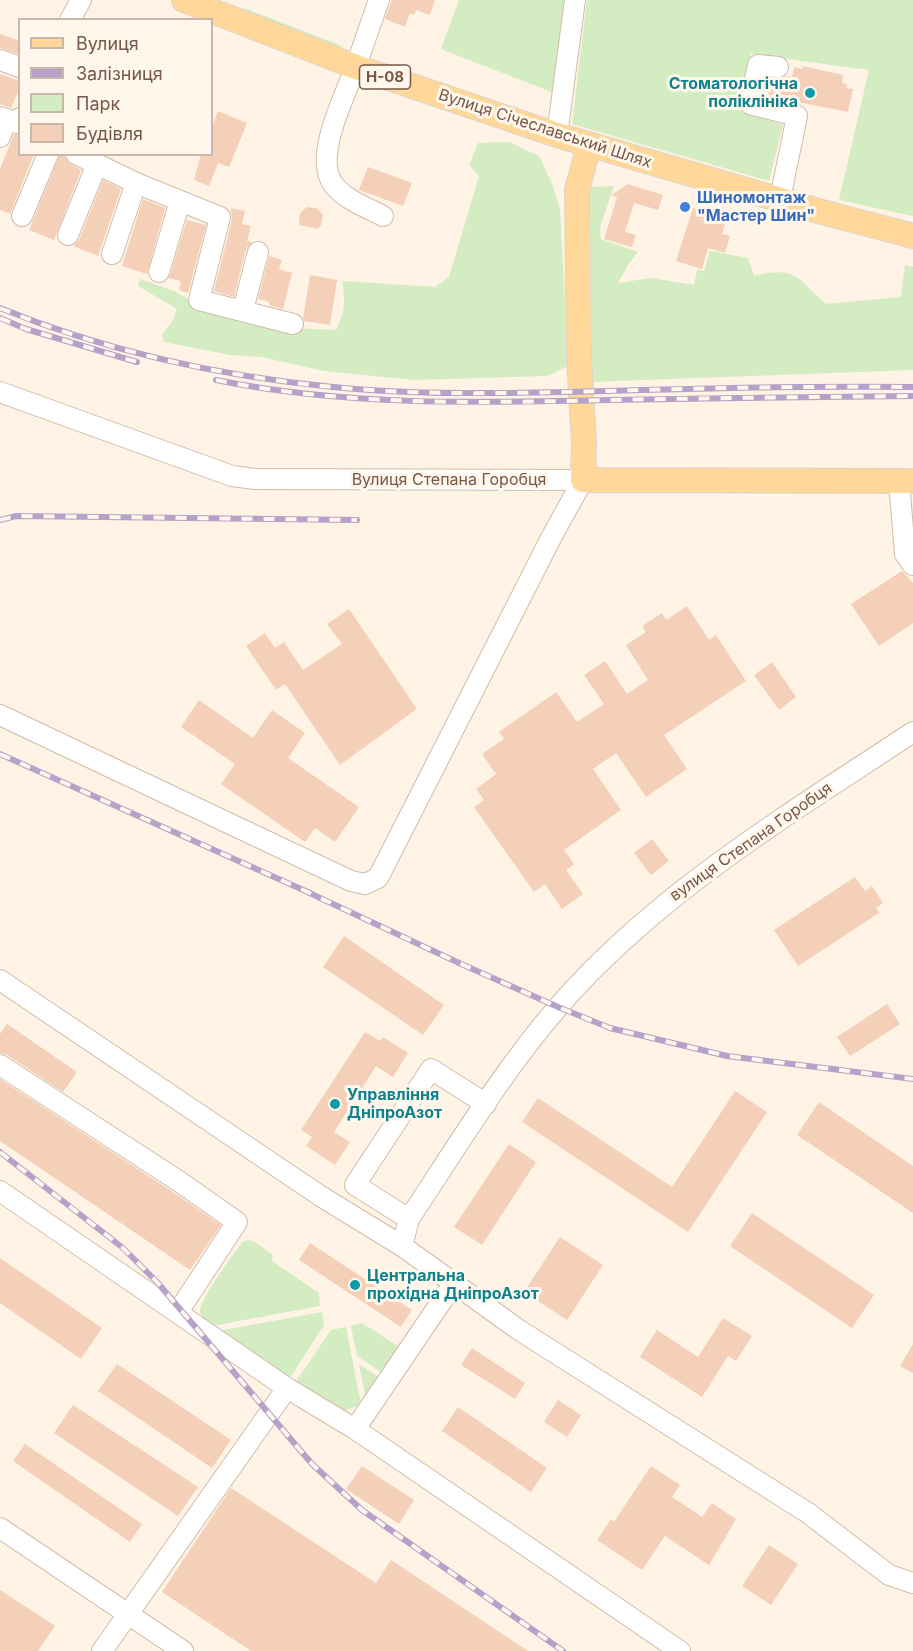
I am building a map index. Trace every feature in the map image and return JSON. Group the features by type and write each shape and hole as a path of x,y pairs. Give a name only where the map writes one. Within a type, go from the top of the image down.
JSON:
{"main road":[{"name":"Вулиця Січеславський Шлях","path":"183,0 356,67 556,135 913,236"},
{"path":"584,480 579,358 577,190 589,145"},
{"name":"Вулиця Степана Горобця","path":"584,480 906,481"}],"street":[{"path":"71,18 81,0"},
{"path":"379,0 334,121 327,168 333,183 348,198 383,216"},
{"path":"556,135 575,0"},
{"path":"0,60 18,66"},
{"path":"778,67 758,65 750,104 797,116 780,199"},
{"path":"22,216 47,156"},
{"path":"80,156 136,183 220,217 199,300 293,324"},
{"path":"68,235 97,164"},
{"path":"112,254 136,183"},
{"path":"159,272 180,201"},
{"path":"243,310 258,252"},
{"name":"Вулиця Степана Горобця","path":"0,392 232,476 255,479 584,480"},
{"path":"0,715 351,881 365,884 378,878 552,536 584,480"},
{"path":"906,481 905,554 913,565"},
{"name":"вулиця Степана Горобця","path":"402,1246 409,1219 486,1104 558,1007 619,944 664,904 740,847 913,732"},
{"path":"0,980 322,1197 402,1246 519,1330 807,1514 889,1575 913,1583"},
{"path":"0,1065 180,1182 237,1222 178,1312"},
{"path":"409,1219 355,1185 431,1069 486,1104"},
{"path":"0,1191 286,1388 355,1429 680,1651"},
{"path":"355,1429 454,1283"},
{"path":"102,1651 286,1388"},
{"path":"0,1528 183,1651"}],"green space":[{"path":"459,0 567,0 554,93 441,49"},
{"path":"587,0 913,0 913,216 839,200 869,70 751,54 740,111 783,125 769,181 572,124"},
{"path":"244,8 345,47 332,45 243,11"},
{"path":"509,142 539,156 560,209 567,341 566,367 547,376 415,380 324,371 261,357 230,355 164,342 162,334 172,322 177,309 138,286 140,279 174,291 196,304 291,328 336,330 344,306 342,281 435,287 449,277 479,176 469,165 478,143"},
{"path":"614,186 600,227 601,239 638,252 618,283 651,278 694,285 697,270 704,271 710,251 748,258 754,276 779,272 795,276 826,304 901,297 905,265 913,267 913,370 589,382 588,187"},
{"path":"248,1240 255,1242 273,1255 272,1261 319,1293 320,1306 212,1326 205,1320 200,1312 205,1298 242,1242"},
{"path":"322,1312 324,1325 290,1378 279,1373 218,1331"},
{"path":"362,1323 398,1346 398,1353 384,1374 357,1356 351,1326"},
{"path":"346,1327 361,1405 343,1411 295,1383 331,1330"},
{"path":"359,1364 381,1379 366,1399"}],"building":[{"path":"392,0 435,0 430,15 416,10 414,15 410,13 405,27 385,19"},
{"path":"0,34 18,40 18,53 0,48"},
{"name":"Стоматологічна поліклініка","path":"803,66 843,75 842,83 847,84 846,88 853,89 848,112 768,96 771,78 792,77 794,67 802,69"},
{"path":"0,74 18,80 18,92 11,108 0,104"},
{"path":"218,111 247,123 229,167 218,163 209,186 194,180 200,156 213,156 213,124"},
{"path":"14,134 18,135 18,156 33,156 10,214 0,210 0,169"},
{"path":"59,156 64,156 70,164 81,170 54,240 29,230"},
{"path":"368,167 412,183 403,206 359,190"},
{"path":"103,180 121,189 98,256 73,246 79,240"},
{"path":"628,184 663,195 658,210 634,203 625,232 636,235 632,247 604,239 617,197 611,195"},
{"path":"143,199 165,208 147,274 122,266"},
{"path":"717,204 723,212 728,214 722,234 730,236 725,253 708,248 702,269 676,261 693,208 713,214"},
{"path":"307,207 317,208 323,215 318,229 299,225 300,213"},
{"path":"231,208 245,211 242,224 251,226 247,241 252,242 246,249 234,297 214,291 232,220"},
{"path":"187,220 206,225 188,293 179,290 181,281 169,278"},
{"path":"269,256 282,260 279,269 292,273 283,309 258,299"},
{"path":"310,275 337,280 330,325 304,321"},
{"path":"902,571 913,583 913,623 879,646 851,604"},
{"path":"687,606 709,640 716,635 746,681 664,735 687,769 646,797 616,753 593,769 621,810 564,850 574,864 566,870 583,894 562,909 545,884 534,892 474,807 484,800 476,789 496,774 482,754 504,739 499,732 556,692 577,722 604,704 584,675 605,661 627,694 648,680 626,645 646,632 642,626 662,613 666,620"},
{"path":"349,609 417,709 340,765 285,684 276,690 246,646 265,633 275,648 284,642 303,670 342,644 327,624"},
{"path":"772,662 796,697 779,710 754,675"},
{"path":"199,700 253,738 272,710 305,733 288,758 359,807 335,842 315,828 305,842 221,784 235,764 181,727"},
{"path":"652,839 669,861 651,875 634,853"},
{"path":"855,877 865,891 872,886 883,903 876,908 879,913 798,966 774,930"},
{"path":"344,936 444,1005 423,1035 323,967"},
{"path":"887,1004 900,1024 850,1056 837,1037"},
{"path":"7,1024 77,1072 63,1092 7,1055 0,1053 0,1034"},
{"name":"Управління ДніпроАзот","path":"365,1032 380,1041 383,1037 408,1053 393,1077 376,1066 334,1132 350,1142 335,1165 306,1146 312,1137 301,1130"},
{"path":"0,1079 221,1225 190,1270 0,1141"},
{"path":"735,1091 767,1112 688,1232 522,1122 538,1098 672,1187"},
{"path":"819,1102 913,1166 913,1213 797,1135"},
{"path":"509,1144 536,1162 482,1245 454,1227"},
{"path":"752,1213 874,1295 852,1328 730,1246"},
{"path":"560,1237 603,1265 567,1320 524,1292"},
{"name":"Центральна прохідна ДніпроАзот","path":"310,1243 412,1310 401,1327 299,1260"},
{"path":"0,1258 102,1328 81,1359 0,1303"},
{"path":"723,1318 752,1336 736,1361 728,1356 702,1397 640,1357 657,1330 698,1357"},
{"path":"913,1344 913,1373 900,1366"},
{"path":"472,1348 525,1383 515,1399 461,1365"},
{"path":"117,1364 231,1440 212,1468 98,1391"},
{"path":"558,1400 581,1415 567,1437 544,1422"},
{"path":"73,1405 198,1487 178,1516 54,1433"},
{"path":"458,1407 547,1468 531,1492 442,1431"},
{"path":"25,1444 142,1524 130,1542 13,1461"},
{"path":"362,1466 414,1500 399,1524 346,1489"},
{"path":"651,1466 680,1485 672,1497 702,1517 712,1503 736,1519 709,1565 665,1536 642,1570 597,1540 611,1519 614,1522"},
{"path":"231,1488 376,1583 391,1560 528,1651 251,1651 162,1592"},
{"path":"769,1545 798,1564 771,1605 742,1586"},
{"path":"0,1590 55,1626 38,1651 0,1651"}],"railway":[{"path":"0,308 81,337 164,360 248,376 367,390 470,393 913,387"},
{"path":"0,318 26,329 137,362"},
{"path":"216,380 313,395 411,401 510,402 913,396"},
{"path":"0,520 16,516 357,520"},
{"path":"0,754 301,889 459,963 610,1028 727,1056 913,1079"},
{"path":"0,1152 123,1248 157,1282 312,1464 362,1510 563,1651"}],"place":[{"name":"Стоматологічна поліклініка","path":"810,93"},
{"name":"Шиномонтаж \"Мастер Шин\"","path":"685,207"},
{"name":"Управління ДніпроАзот","path":"335,1104"},
{"name":"Центральна прохідна ДніпроАзот","path":"355,1285"}]}
